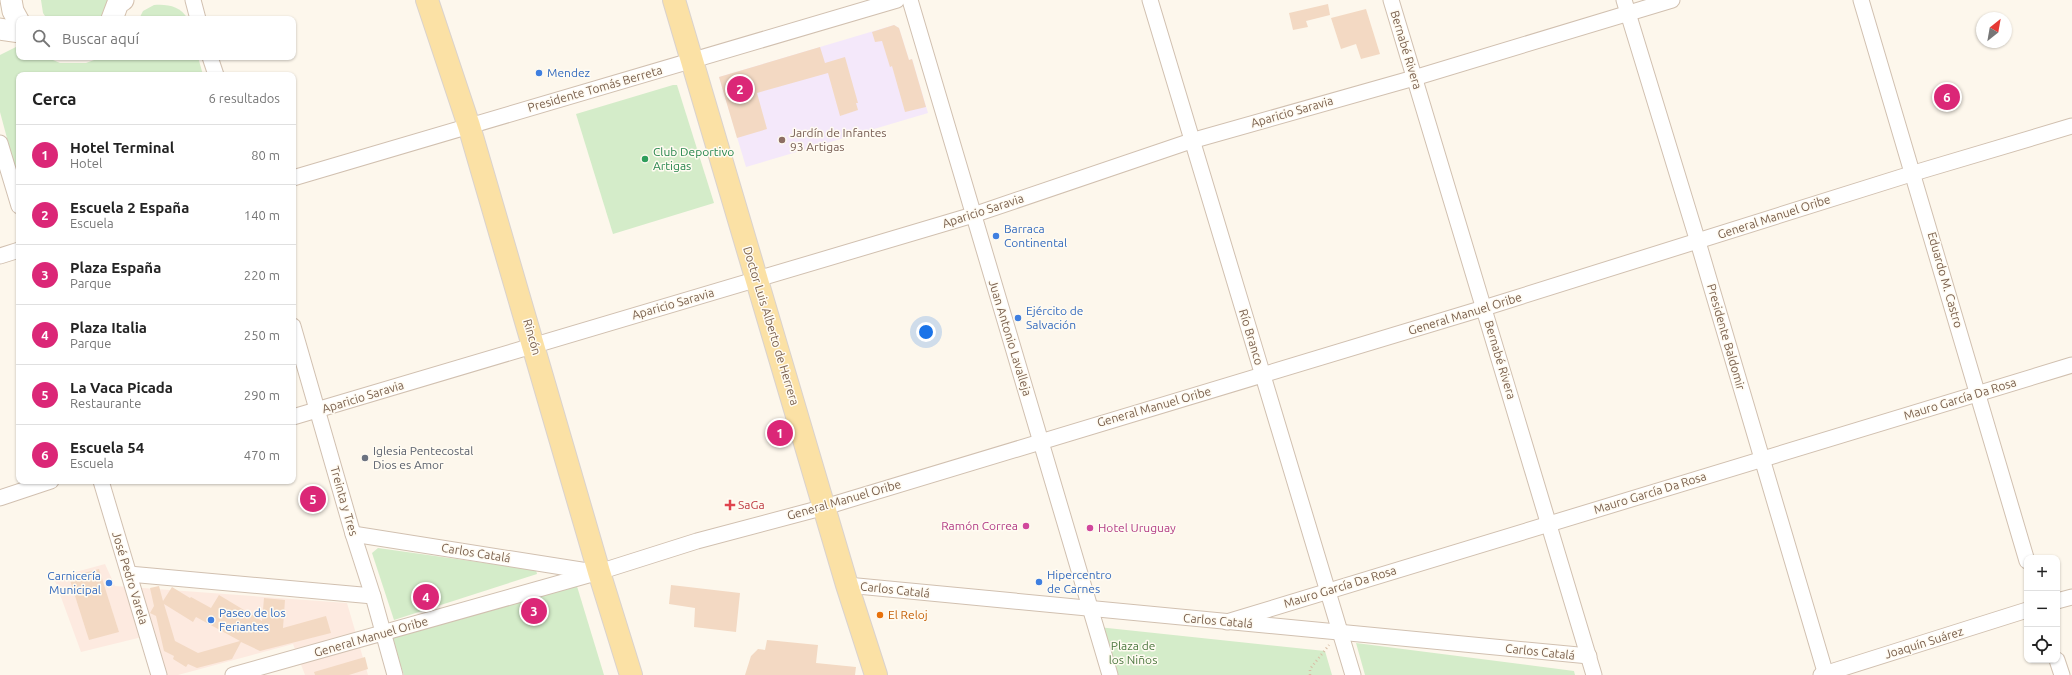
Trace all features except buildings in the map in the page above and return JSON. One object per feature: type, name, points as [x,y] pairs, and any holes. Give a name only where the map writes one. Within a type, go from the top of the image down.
[{"type":"main road","points":[[11,0],[13,11],[16,16]]},
{"type":"main road","name":"Rincón","points":[[427,0],[469,126],[599,572],[631,675]]},
{"type":"main road","name":"Doctor Luis Alberto de Herrera","points":[[674,0],[847,585],[876,675]]},
{"type":"main road","points":[[0,29],[16,32]]},
{"type":"street","points":[[193,0],[197,16]]},
{"type":"street","name":"Presidente Tomás Berreta","points":[[296,177],[897,0]]},
{"type":"street","name":"Juan Antonio Lavalleja","points":[[910,0],[1110,675]]},
{"type":"street","name":"Río Branco","points":[[1150,0],[1352,675]]},
{"type":"street","name":"Bernabé Rivera","points":[[1391,0],[1594,675]]},
{"type":"street","name":"Aparicio Saravia","points":[[296,416],[974,215],[1191,141],[1414,78],[1626,6],[1672,0]]},
{"type":"street","name":"Eduardo M. Castro","points":[[1861,0],[1914,173],[2025,555]]},
{"type":"street","name":"Presidente Baldomir","points":[[1626,6],[1698,242],[1824,674]]},
{"type":"street","points":[[211,60],[215,72]]},
{"type":"street","name":"General Manuel Oribe","points":[[233,675],[599,572],[697,541],[825,507],[1484,308],[1914,173],[2072,126]]},
{"type":"street","points":[[0,143],[16,196]]},
{"type":"street","points":[[0,256],[16,251]]},
{"type":"street","name":"Treinta y Tres","points":[[296,336],[319,410],[353,534],[373,596],[395,675]]},
{"type":"street","name":"Mauro García Da Rosa","points":[[1227,622],[2072,365]]},
{"type":"street","points":[[0,498],[42,484]]},
{"type":"street","name":"José Pedro Varela","points":[[102,484],[159,675]]},
{"type":"street","name":"Carlos Catalá","points":[[353,534],[599,572]]},
{"type":"street","points":[[129,574],[373,596]]},
{"type":"street","name":"Carlos Catalá","points":[[847,585],[1588,656]]},
{"type":"street","points":[[2060,600],[2072,597]]},
{"type":"street","name":"Joaquín Suárez","points":[[1824,674],[2024,611]]},
{"type":"street","points":[[2058,663],[2062,675]]},
{"type":"path","points":[[1310,675],[1310,669],[1340,632]]},
{"type":"shaded area","points":[[894,25],[899,28],[909,60],[912,59],[928,113],[746,167],[719,77]]},
{"type":"shaded area","name":"Paseo de los Feriantes","points":[[105,564],[115,586],[347,603],[368,675],[305,675],[293,644],[178,675],[156,675],[142,637],[81,652],[54,578]]},
{"type":"green space","points":[[41,0],[111,0],[105,16],[45,16],[43,13]]},
{"type":"green space","points":[[154,5],[164,5],[181,11],[186,16],[140,16],[143,11]]},
{"type":"green space","points":[[16,47],[16,60],[53,60],[60,63],[86,63],[94,60],[199,60],[202,72],[16,72],[16,172],[0,112],[0,55]]},
{"type":"green space","name":"Club Deportivo Artigas","points":[[677,85],[714,203],[613,234],[576,114]]},
{"type":"green space","points":[[378,548],[536,570],[537,574],[394,620],[372,553]]},
{"type":"green space","points":[[576,583],[604,675],[404,675],[391,638]]},
{"type":"green space","name":"Plaza de los Niños","points":[[1098,627],[1325,651],[1332,675],[1115,675]]},
{"type":"green space","points":[[1356,643],[1574,671],[1575,675],[1365,675]]},
{"type":"place","name":"Mendez","points":[[539,73]]},
{"type":"place","name":"Escuela 2 España","points":[[740,89]]},
{"type":"place","name":"Escuela 54","points":[[1947,97]]},
{"type":"place","name":"Jardín de Infantes 93 Artigas","points":[[782,140]]},
{"type":"place","name":"Club Deportivo Artigas","points":[[645,159]]},
{"type":"place","name":"Barraca Continental","points":[[996,236]]},
{"type":"place","name":"Ejército de Salvación","points":[[1018,318]]},
{"type":"place","name":"Hotel Terminal","points":[[780,433]]},
{"type":"place","name":"Iglesia Pentecostal Dios es Amor","points":[[365,458]]},
{"type":"place","name":"La Vaca Picada","points":[[313,499]]},
{"type":"place","name":"SaGa","points":[[730,505]]},
{"type":"place","name":"Ramón Correa","points":[[1026,526]]},
{"type":"place","name":"Hotel Uruguay","points":[[1090,528]]},
{"type":"place","name":"Hipercentro de Carnes","points":[[1039,582]]},
{"type":"place","name":"Carnicería Municipal","points":[[109,583]]},
{"type":"place","name":"Plaza Italia","points":[[426,597]]},
{"type":"place","name":"Plaza España","points":[[534,611]]},
{"type":"place","name":"El Reloj","points":[[880,615]]},
{"type":"place","name":"Paseo de los Feriantes","points":[[211,620]]}]
